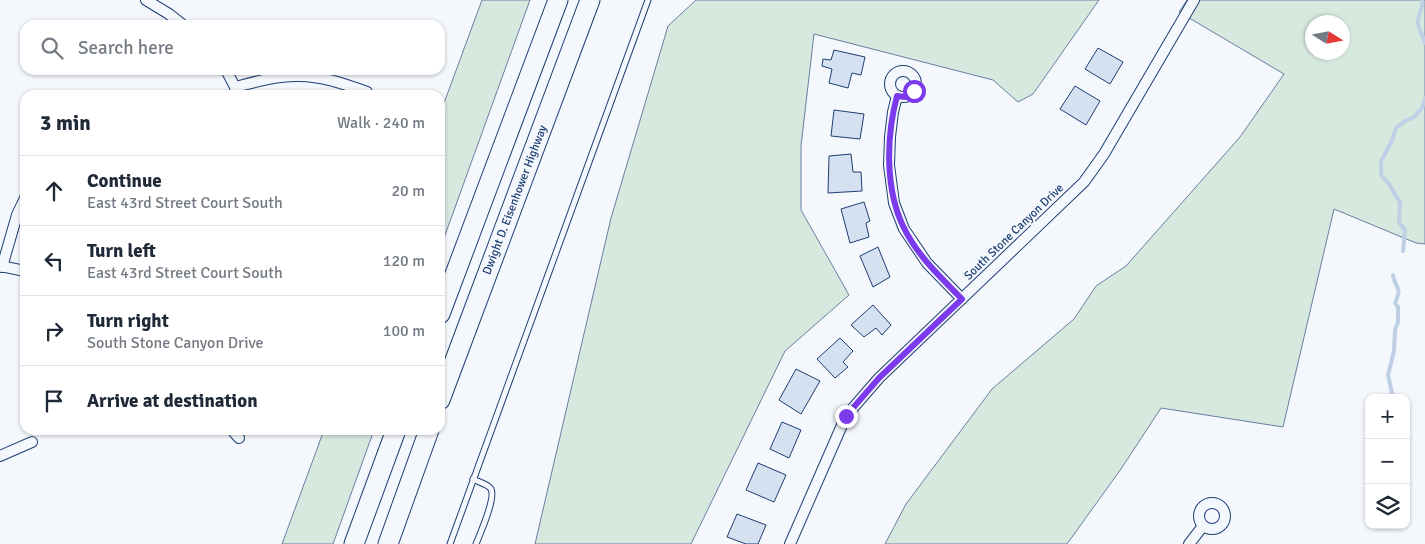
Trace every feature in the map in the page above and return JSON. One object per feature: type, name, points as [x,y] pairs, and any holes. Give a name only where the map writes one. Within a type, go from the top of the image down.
[{"type":"highway","points":[[445,301],[558,0]]},
{"type":"highway","name":"Dwight D. Eisenhower Highway","points":[[445,387],[590,0]]},
{"type":"highway","points":[[354,544],[394,435]]},
{"type":"highway","points":[[388,544],[427,435]]},
{"type":"street","points":[[146,0],[176,20]]},
{"type":"street","name":"South Stone Canyon Drive","points":[[790,544],[846,416],[879,378],[1084,182],[1104,154],[1194,0]]},
{"type":"street","points":[[228,75],[236,90]]},
{"type":"street","points":[[239,90],[276,78],[296,76],[343,83],[362,90]]},
{"type":"street","points":[[897,96],[890,137],[889,165],[894,203],[904,229],[927,263],[962,299]]},
{"type":"street","points":[[20,209],[1,267],[20,270]]},
{"type":"street","points":[[0,456],[32,442]]},
{"type":"street","points":[[1189,544],[1203,526]]},
{"type":"lane","points":[[450,544],[648,0]]},
{"type":"lane","points":[[473,479],[491,489],[492,495],[490,506],[476,544]]},
{"type":"shaded area","points":[[482,0],[530,0],[445,235],[445,100]]},
{"type":"shaded area","points":[[696,0],[1099,0],[1033,94],[1018,102],[993,80],[814,34],[801,146],[801,210],[849,295],[785,351],[691,544],[535,544],[611,218],[668,26]]},
{"type":"shaded area","points":[[1187,0],[1425,0],[1425,244],[1416,243],[1334,209],[1283,427],[1161,408],[1121,469],[1067,544],[885,544],[906,504],[992,389],[1074,319],[1096,286],[1126,266],[1240,137],[1284,74],[1179,12]]},
{"type":"shaded area","points":[[322,435],[372,435],[333,544],[282,544]]},
{"type":"building","points":[[1098,48],[1123,62],[1110,84],[1085,69]]},
{"type":"building","points":[[834,50],[865,57],[861,75],[852,73],[848,88],[829,83],[832,69],[822,66],[823,59],[831,60]]},
{"type":"building","points":[[1075,86],[1100,101],[1086,125],[1060,109]]},
{"type":"building","points":[[834,110],[864,114],[860,139],[831,136]]},
{"type":"building","points":[[851,154],[853,172],[861,172],[862,191],[828,193],[829,156]]},
{"type":"building","points":[[864,202],[870,221],[866,223],[869,237],[850,243],[841,209]]},
{"type":"building","points":[[878,247],[890,277],[873,287],[860,256]]},
{"type":"building","points":[[873,305],[891,325],[882,335],[876,328],[864,337],[851,325]]},
{"type":"building","points":[[840,338],[853,351],[843,362],[848,367],[835,378],[817,359]]},
{"type":"building","points":[[796,369],[820,381],[801,414],[779,400]]},
{"type":"building","points":[[782,422],[801,430],[789,458],[770,449]]},
{"type":"building","points":[[758,463],[786,475],[774,502],[746,490]]},
{"type":"building","points":[[737,514],[766,525],[758,544],[746,544],[727,537]]},
{"type":"waterway","points":[[1422,0],[1418,22],[1425,43]]},
{"type":"waterway","points":[[1403,251],[1405,230],[1399,222],[1400,203],[1389,184],[1381,175],[1381,161],[1392,141],[1396,128],[1414,117],[1422,108],[1425,98]]},
{"type":"waterway","points":[[1392,394],[1388,375],[1398,322],[1398,307],[1395,303],[1398,290],[1393,275]]},
{"type":"route","points":[[846,416],[879,378],[962,299],[927,263],[904,229],[894,203],[889,165],[893,112],[897,96],[906,97],[914,91]]}]
